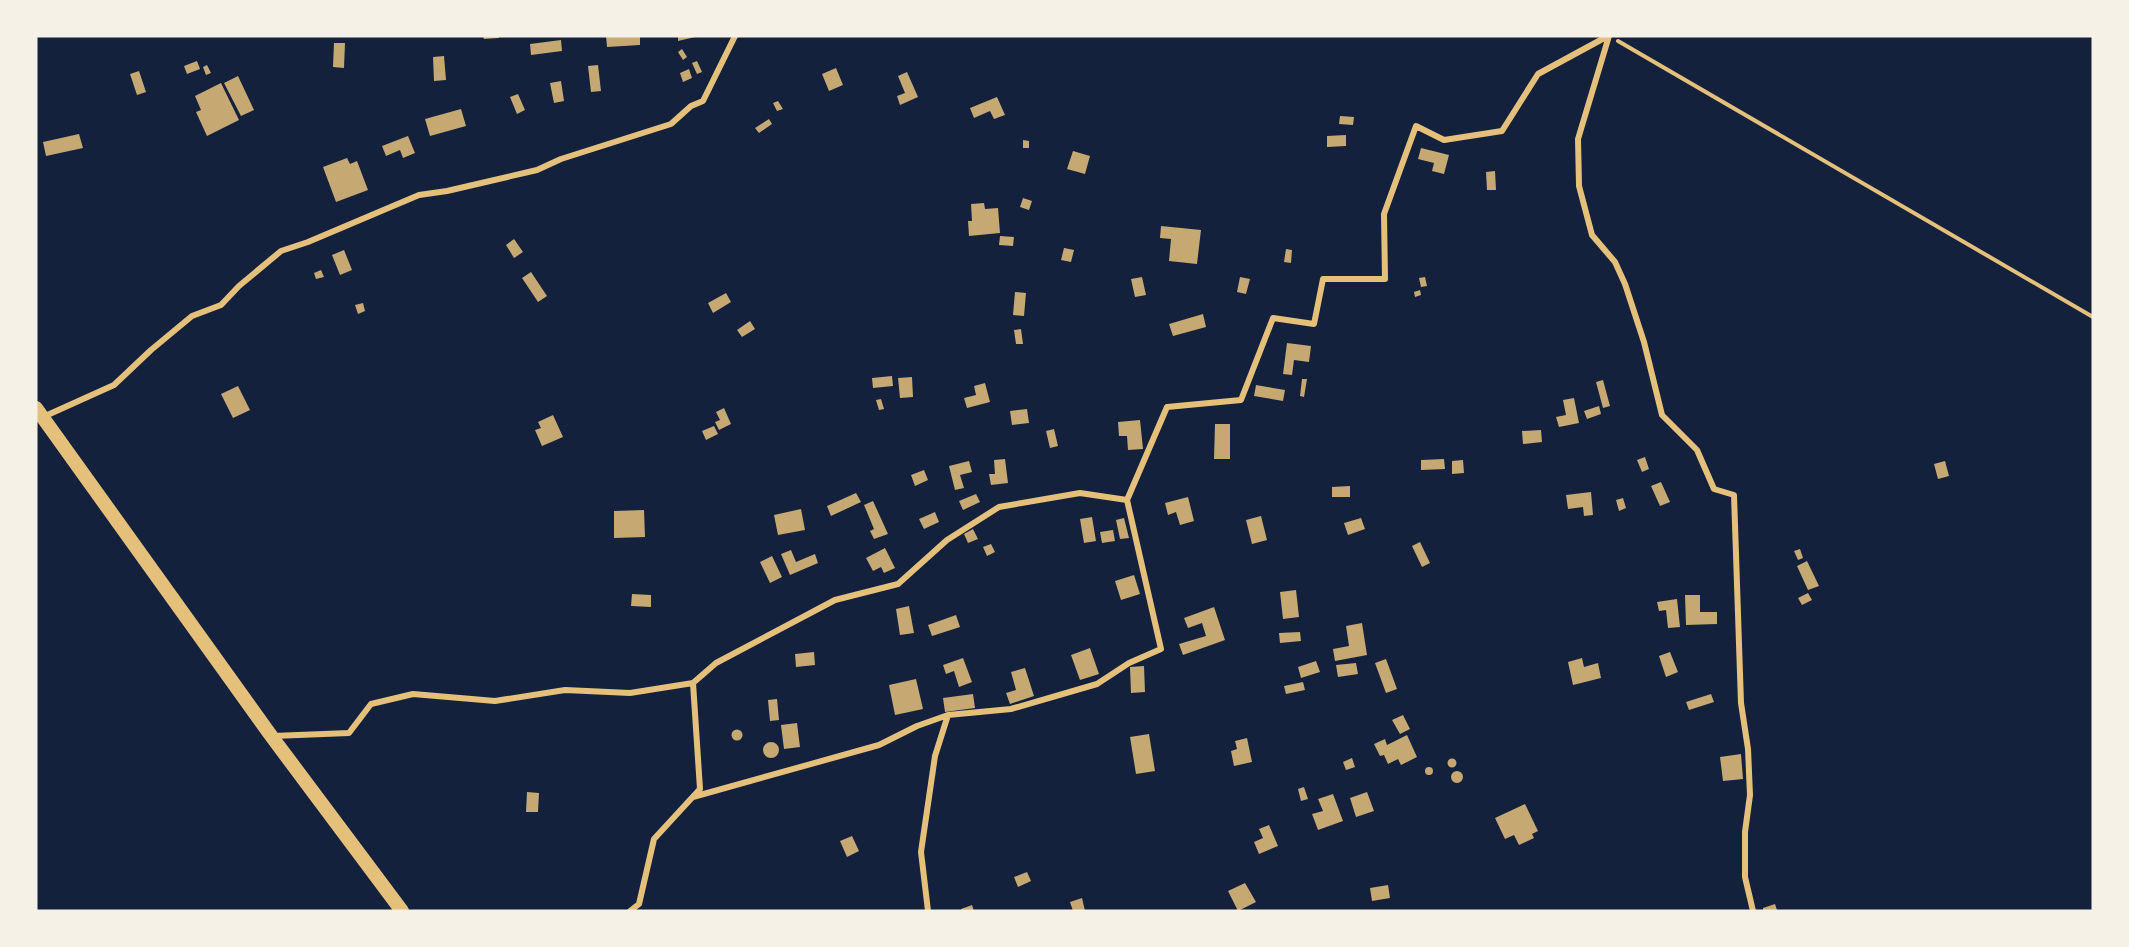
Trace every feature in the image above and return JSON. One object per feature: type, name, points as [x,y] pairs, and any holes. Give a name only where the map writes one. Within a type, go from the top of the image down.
[{"type":"highway","points":[[39,412],[272,736],[402,911]]},
{"type":"street","points":[[39,412],[114,385],[192,316],[221,305],[281,250],[308,242],[419,195],[447,191],[537,170],[561,159],[671,124],[691,106],[703,101],[735,36]]},
{"type":"street","points":[[693,797],[879,745],[917,726],[948,715],[1011,709],[1097,684],[1129,663],[1161,649],[1127,500],[1167,407],[1241,400],[1273,318],[1314,324],[1323,279],[1385,279],[1384,214],[1416,126],[1444,140],[1502,131],[1538,74],[1609,36]]},
{"type":"street","points":[[1609,36],[1578,139],[1579,186],[1592,236],[1615,262],[1625,284],[1644,342],[1662,415],[1697,450],[1714,489],[1734,495],[1741,703],[1748,749],[1750,795],[1745,832],[1745,877],[1753,911]]},
{"type":"street","points":[[272,736],[349,733],[371,704],[413,694],[495,701],[565,690],[630,693],[693,683],[716,663],[835,600],[898,584],[947,540],[999,507],[1080,493],[1127,500]]},
{"type":"street","points":[[630,911],[639,904],[654,839],[700,789],[693,683]]},
{"type":"street","points":[[928,911],[921,852],[935,756],[948,715]]},
{"type":"path","points":[[1609,36],[2093,317]]},
{"type":"building","points":[[483,36],[499,36],[499,38],[484,39]]},
{"type":"building","points":[[606,36],[640,36],[640,45],[607,47]]},
{"type":"building","points":[[678,36],[695,36],[695,37],[678,41]]},
{"type":"building","points":[[561,40],[562,51],[531,55],[530,44]]},
{"type":"building","points":[[334,43],[345,43],[344,68],[333,67]]},
{"type":"building","points":[[682,49],[687,57],[683,60],[678,52]]},
{"type":"building","points":[[444,56],[446,80],[434,81],[433,57]]},
{"type":"building","points":[[197,61],[200,69],[187,74],[184,66]]},
{"type":"building","points":[[697,61],[702,72],[697,74],[692,63]]},
{"type":"building","points":[[207,65],[211,73],[206,75],[203,67]]},
{"type":"building","points":[[598,65],[601,91],[591,92],[588,66]]},
{"type":"building","points":[[836,68],[843,85],[829,91],[822,74]]},
{"type":"building","points":[[689,69],[692,78],[683,82],[680,73]]},
{"type":"building","points":[[139,71],[146,92],[137,95],[130,74]]},
{"type":"building","points":[[907,72],[918,97],[900,105],[897,96],[905,93],[898,76]]},
{"type":"building","points":[[238,76],[254,110],[241,116],[224,83]]},
{"type":"building","points":[[561,81],[564,101],[554,103],[550,83]]},
{"type":"building","points":[[221,83],[239,120],[207,136],[196,112],[201,110],[195,96]]},
{"type":"building","points":[[518,94],[525,110],[517,114],[510,97]]},
{"type":"building","points":[[997,97],[1005,115],[994,119],[990,111],[974,118],[970,108]]},
{"type":"building","points":[[778,101],[783,109],[777,111],[773,103]]},
{"type":"building","points":[[461,109],[466,126],[430,136],[425,119]]},
{"type":"building","points":[[1340,116],[1354,117],[1353,125],[1339,124]]},
{"type":"building","points":[[769,119],[772,124],[759,133],[755,128]]},
{"type":"building","points":[[79,134],[83,148],[46,156],[43,142]]},
{"type":"building","points":[[1346,135],[1346,146],[1327,147],[1327,136]]},
{"type":"building","points":[[408,136],[415,153],[403,158],[400,150],[386,156],[382,146]]},
{"type":"building","points":[[1023,140],[1029,141],[1029,148],[1023,148]]},
{"type":"building","points":[[1421,148],[1449,155],[1444,174],[1432,171],[1434,163],[1418,159]]},
{"type":"building","points":[[1073,151],[1090,156],[1085,174],[1067,169]]},
{"type":"building","points":[[347,158],[350,164],[357,161],[368,190],[336,202],[323,167]]},
{"type":"building","points":[[1495,171],[1496,190],[1487,190],[1486,172]]},
{"type":"building","points":[[1023,198],[1032,201],[1029,210],[1020,207]]},
{"type":"building","points":[[984,203],[985,209],[998,208],[1000,233],[969,236],[968,221],[972,221],[971,204]]},
{"type":"building","points":[[1161,226],[1201,230],[1197,264],[1169,261],[1171,239],[1160,238]]},
{"type":"building","points":[[1000,236],[1014,237],[1013,246],[999,245]]},
{"type":"building","points":[[514,239],[523,252],[514,258],[506,245]]},
{"type":"building","points":[[1064,248],[1074,250],[1071,262],[1061,260]]},
{"type":"building","points":[[1286,249],[1292,250],[1291,263],[1284,262]]},
{"type":"building","points":[[344,250],[352,270],[340,275],[332,255]]},
{"type":"building","points":[[321,270],[324,277],[316,279],[314,273]]},
{"type":"building","points":[[531,272],[547,296],[538,302],[522,278]]},
{"type":"building","points":[[1142,277],[1146,295],[1135,297],[1131,279]]},
{"type":"building","points":[[1240,277],[1250,279],[1246,294],[1237,292]]},
{"type":"building","points":[[1425,277],[1427,286],[1421,287],[1419,278]]},
{"type":"building","points":[[1420,290],[1421,295],[1415,297],[1414,292]]},
{"type":"building","points":[[1015,292],[1026,293],[1024,316],[1013,315]]},
{"type":"building","points":[[726,293],[731,302],[713,313],[708,303]]},
{"type":"building","points":[[363,303],[365,311],[358,314],[355,305]]},
{"type":"building","points":[[1203,314],[1206,327],[1173,336],[1169,324]]},
{"type":"building","points":[[750,321],[755,329],[742,337],[737,330]]},
{"type":"building","points":[[1021,329],[1023,344],[1016,344],[1014,330]]},
{"type":"building","points":[[1287,343],[1311,346],[1309,362],[1294,360],[1292,375],[1283,374]]},
{"type":"building","points":[[892,376],[893,386],[873,388],[872,378]]},
{"type":"building","points":[[912,377],[913,397],[900,398],[898,378]]},
{"type":"building","points":[[1302,379],[1307,379],[1304,397],[1300,396]]},
{"type":"building","points":[[1603,380],[1610,406],[1603,408],[1596,382]]},
{"type":"building","points":[[985,383],[990,402],[967,408],[964,398],[976,395],[974,386]]},
{"type":"building","points":[[1256,385],[1285,390],[1283,401],[1254,396]]},
{"type":"building","points":[[238,386],[250,410],[233,418],[221,394]]},
{"type":"building","points":[[1574,398],[1579,423],[1559,427],[1556,417],[1566,415],[1563,400]]},
{"type":"building","points":[[881,399],[884,409],[879,410],[876,400]]},
{"type":"building","points":[[1599,406],[1601,414],[1587,419],[1584,411]]},
{"type":"building","points":[[724,408],[731,424],[719,430],[715,422],[720,420],[716,412]]},
{"type":"building","points":[[1027,409],[1029,423],[1012,425],[1010,411]]},
{"type":"building","points":[[553,415],[563,437],[542,446],[535,430],[541,428],[538,422]]},
{"type":"building","points":[[1140,420],[1143,449],[1128,450],[1127,436],[1119,436],[1118,422]]},
{"type":"building","points":[[1215,424],[1230,424],[1230,459],[1214,459]]},
{"type":"building","points":[[714,426],[718,434],[706,440],[702,431]]},
{"type":"building","points":[[1054,429],[1058,446],[1050,448],[1046,431]]},
{"type":"building","points":[[1541,430],[1542,442],[1523,444],[1522,431]]},
{"type":"building","points":[[1645,457],[1649,469],[1642,472],[1637,460]]},
{"type":"building","points":[[1005,459],[1008,483],[991,485],[989,474],[995,474],[994,460]]},
{"type":"building","points":[[1444,459],[1445,469],[1421,470],[1421,460]]},
{"type":"building","points":[[1463,460],[1464,473],[1452,474],[1452,461]]},
{"type":"building","points":[[969,461],[972,472],[960,475],[964,488],[955,490],[949,466]]},
{"type":"building","points":[[1945,461],[1949,476],[1938,479],[1934,464]]},
{"type":"building","points":[[924,470],[928,480],[915,486],[911,475]]},
{"type":"building","points":[[1661,482],[1670,502],[1660,506],[1651,486]]},
{"type":"building","points":[[1350,486],[1350,497],[1332,497],[1332,487]]},
{"type":"building","points":[[1591,492],[1593,515],[1584,516],[1583,507],[1568,509],[1566,495]]},
{"type":"building","points":[[856,493],[861,502],[831,516],[827,506]]},
{"type":"building","points":[[976,494],[980,502],[963,510],[959,501]]},
{"type":"building","points":[[1188,497],[1194,521],[1180,525],[1176,512],[1168,515],[1165,503]]},
{"type":"building","points":[[1623,498],[1626,508],[1619,511],[1616,500]]},
{"type":"building","points":[[873,501],[888,534],[874,539],[870,531],[874,529],[864,505]]},
{"type":"building","points":[[801,509],[805,530],[778,535],[774,515]]},
{"type":"building","points":[[644,510],[645,537],[614,538],[614,511]]},
{"type":"building","points":[[935,512],[939,522],[924,529],[919,519]]},
{"type":"building","points":[[1261,516],[1267,540],[1252,544],[1246,520]]},
{"type":"building","points":[[1092,517],[1096,541],[1084,543],[1080,519]]},
{"type":"building","points":[[1124,518],[1129,538],[1120,539],[1116,520]]},
{"type":"building","points":[[1361,518],[1365,529],[1348,535],[1344,523]]},
{"type":"building","points":[[973,529],[978,539],[968,543],[964,534]]},
{"type":"building","points":[[1113,530],[1115,541],[1102,543],[1100,532]]},
{"type":"building","points":[[1420,542],[1430,563],[1422,567],[1412,546]]},
{"type":"building","points":[[991,544],[995,552],[987,556],[983,547]]},
{"type":"building","points":[[885,548],[895,568],[884,573],[881,567],[873,571],[866,558]]},
{"type":"building","points":[[1800,549],[1803,558],[1798,560],[1794,551]]},
{"type":"building","points":[[791,550],[796,562],[815,554],[818,563],[790,575],[781,554]]},
{"type":"building","points":[[772,556],[782,577],[770,583],[760,562]]},
{"type":"building","points":[[1807,561],[1819,586],[1808,590],[1797,566]]},
{"type":"building","points":[[1134,575],[1140,594],[1121,600],[1115,581]]},
{"type":"building","points":[[1296,590],[1299,617],[1283,619],[1280,592]]},
{"type":"building","points":[[1808,593],[1812,600],[1802,605],[1798,598]]},
{"type":"building","points":[[632,594],[651,595],[651,607],[631,606]]},
{"type":"building","points":[[1685,595],[1700,595],[1700,612],[1717,612],[1717,624],[1686,625]]},
{"type":"building","points":[[1677,599],[1680,627],[1668,628],[1666,610],[1659,611],[1657,602]]},
{"type":"building","points":[[909,606],[914,633],[900,635],[896,609]]},
{"type":"building","points":[[1214,607],[1225,640],[1183,655],[1179,644],[1206,636],[1202,623],[1188,628],[1184,618]]},
{"type":"building","points":[[956,615],[960,627],[932,636],[928,625]]},
{"type":"building","points":[[1362,623],[1367,655],[1335,661],[1333,649],[1349,646],[1346,626]]},
{"type":"building","points":[[1300,632],[1301,641],[1280,643],[1279,633]]},
{"type":"building","points":[[1090,648],[1099,674],[1080,680],[1071,655]]},
{"type":"building","points":[[814,652],[815,665],[796,667],[795,654]]},
{"type":"building","points":[[1670,652],[1678,672],[1666,677],[1659,656]]},
{"type":"building","points":[[963,658],[972,682],[959,687],[954,671],[946,674],[943,665]]},
{"type":"building","points":[[1582,658],[1584,667],[1598,663],[1601,678],[1573,685],[1568,662]]},
{"type":"building","points":[[1386,659],[1397,689],[1386,693],[1375,663]]},
{"type":"building","points":[[1316,661],[1320,672],[1301,678],[1298,667]]},
{"type":"building","points":[[1356,663],[1358,674],[1338,677],[1336,665]]},
{"type":"building","points":[[1144,666],[1145,692],[1131,693],[1130,667]]},
{"type":"building","points":[[1025,668],[1034,696],[1010,704],[1006,693],[1016,690],[1011,672]]},
{"type":"building","points":[[916,679],[923,709],[895,715],[889,685]]},
{"type":"building","points":[[1303,682],[1305,690],[1286,694],[1284,686]]},
{"type":"building","points":[[973,694],[975,708],[945,712],[943,698]]},
{"type":"building","points":[[1711,694],[1714,702],[1689,710],[1686,702]]},
{"type":"building","points":[[777,699],[779,720],[770,721],[768,700]]},
{"type":"building","points":[[1403,715],[1410,729],[1400,734],[1392,720]]},
{"type":"building","points":[[797,723],[800,747],[784,749],[781,725]]},
{"type":"building","points":[[737,730],[741,731],[741,739],[737,740],[733,739],[732,735],[733,731]]},
{"type":"building","points":[[1149,734],[1155,771],[1136,774],[1130,737]]},
{"type":"building","points":[[1407,735],[1417,757],[1401,765],[1398,759],[1388,764],[1384,755],[1380,756],[1374,744],[1385,739],[1387,745]]},
{"type":"building","points":[[1247,738],[1252,762],[1234,766],[1231,751],[1237,749],[1235,741]]},
{"type":"building","points":[[768,742],[774,742],[779,750],[777,756],[768,758],[763,753],[763,747]]},
{"type":"building","points":[[1741,754],[1743,779],[1723,781],[1720,757]]},
{"type":"building","points":[[1352,758],[1355,767],[1346,770],[1343,762]]},
{"type":"building","points":[[1452,759],[1456,763],[1452,767],[1448,763]]},
{"type":"building","points":[[1429,767],[1433,771],[1429,775],[1425,771]]},
{"type":"building","points":[[1457,771],[1463,777],[1457,783],[1451,777]]},
{"type":"building","points":[[1304,787],[1308,799],[1301,801],[1298,789]]},
{"type":"building","points":[[527,792],[539,793],[538,812],[526,812]]},
{"type":"building","points":[[1367,792],[1374,811],[1356,817],[1350,798]]},
{"type":"building","points":[[1333,794],[1343,821],[1318,830],[1312,814],[1323,811],[1318,799]]},
{"type":"building","points":[[1525,804],[1538,831],[1532,834],[1534,838],[1519,845],[1514,835],[1505,839],[1495,818]]},
{"type":"building","points":[[1269,825],[1278,846],[1259,854],[1254,842],[1263,838],[1259,829]]},
{"type":"building","points":[[852,836],[859,851],[847,857],[840,841]]},
{"type":"building","points":[[1027,872],[1031,881],[1018,887],[1014,877]]},
{"type":"building","points":[[1245,883],[1256,902],[1238,911],[1228,891]]},
{"type":"building","points":[[1388,885],[1390,898],[1372,901],[1370,888]]},
{"type":"building","points":[[1082,898],[1085,911],[1073,911],[1070,902]]},
{"type":"building","points":[[1775,904],[1777,910],[1763,911],[1763,908]]},
{"type":"building","points":[[972,905],[974,911],[962,911],[961,909]]}]
